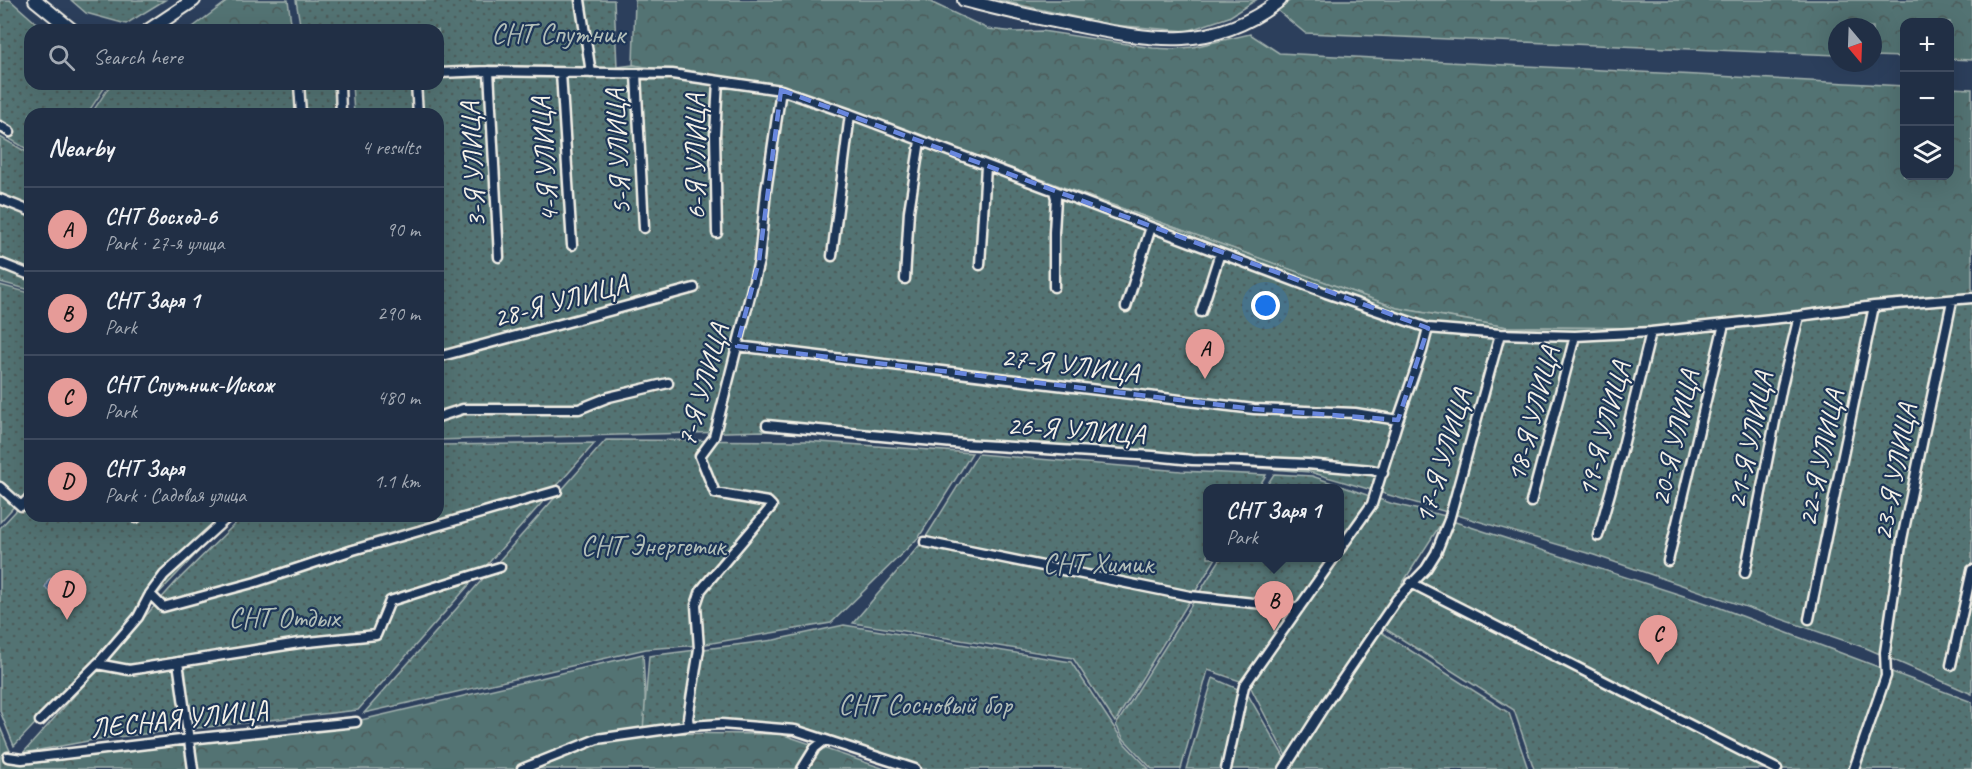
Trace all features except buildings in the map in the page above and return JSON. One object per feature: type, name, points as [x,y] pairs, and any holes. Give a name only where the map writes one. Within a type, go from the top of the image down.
[{"type":"main road","points":[[35,0],[65,24]]},
{"type":"main road","points":[[158,24],[194,0]]},
{"type":"main road","points":[[964,0],[1055,21],[1136,36],[1166,39],[1197,37],[1226,30],[1258,15],[1280,0]]},
{"type":"street","points":[[580,0],[591,73]]},
{"type":"street","points":[[444,73],[489,71],[672,74],[781,90],[1326,293],[1428,328],[1500,334],[1575,336],[1651,332],[1874,306],[1972,298]]},
{"type":"street","name":"3-Я УЛИЦА","points":[[489,71],[499,257]]},
{"type":"street","name":"4-Я УЛИЦА","points":[[561,73],[572,245]]},
{"type":"street","name":"5-Я УЛИЦА","points":[[636,74],[644,228]]},
{"type":"street","name":"6-Я УЛИЦА","points":[[717,233],[715,134],[718,81]]},
{"type":"street","points":[[299,90],[301,108]]},
{"type":"street","points":[[340,90],[341,108]]},
{"type":"street","points":[[416,90],[418,108]]},
{"type":"street","name":"7-Я УЛИЦА","points":[[689,726],[688,718],[699,650],[696,605],[701,590],[772,506],[768,502],[715,493],[700,456],[714,437],[759,261],[766,191],[781,90]]},
{"type":"street","points":[[832,256],[850,114]]},
{"type":"street","points":[[0,126],[10,132]]},
{"type":"street","points":[[905,279],[909,211],[920,141]]},
{"type":"street","points":[[980,266],[986,166]]},
{"type":"street","points":[[1054,191],[1056,198],[1054,287]]},
{"type":"street","points":[[0,199],[24,209]]},
{"type":"street","points":[[1126,307],[1151,227]]},
{"type":"street","points":[[1201,312],[1220,253]]},
{"type":"street","points":[[0,263],[24,273]]},
{"type":"street","name":"28-Я УЛИЦА","points":[[444,355],[694,288]]},
{"type":"street","name":"23-Я УЛИЦА","points":[[1854,769],[1886,676],[1885,652],[1902,539],[1952,301]]},
{"type":"street","name":"22-Я УЛИЦА","points":[[1809,619],[1874,306]]},
{"type":"street","name":"21-Я УЛИЦА","points":[[1745,573],[1782,386],[1799,316]]},
{"type":"street","name":"20-Я УЛИЦА","points":[[1668,561],[1724,324]]},
{"type":"street","points":[[1344,543],[1372,504],[1428,328]]},
{"type":"street","name":"19-Я УЛИЦА","points":[[1598,536],[1651,332]]},
{"type":"street","name":"17-Я УЛИЦА","points":[[1284,769],[1397,599],[1426,569],[1436,553],[1449,520],[1500,334]]},
{"type":"street","name":"18-Я УЛИЦА","points":[[1532,502],[1575,336]]},
{"type":"street","name":"27-Я УЛИЦА","points":[[737,346],[1254,409],[1355,413],[1398,420]]},
{"type":"street","points":[[444,415],[463,409],[579,410],[609,397],[668,383]]},
{"type":"street","name":"26-Я УЛИЦА","points":[[767,425],[964,444],[1192,460],[1307,464],[1383,473]]},
{"type":"street","points":[[0,487],[21,506],[24,503]]},
{"type":"street","points":[[150,594],[163,607],[256,582],[353,550],[557,491]]},
{"type":"street","points":[[40,721],[97,664],[138,617],[150,594],[164,575],[222,522]]},
{"type":"street","points":[[925,542],[1190,596],[1299,608]]},
{"type":"street","points":[[1226,769],[1244,686],[1331,562]]},
{"type":"street","points":[[97,664],[129,670],[299,643],[376,635],[390,601],[500,567]]},
{"type":"street","points":[[1951,665],[1972,570]]},
{"type":"street","points":[[1411,583],[1777,769]]},
{"type":"street","points":[[178,662],[193,769]]},
{"type":"street","name":"ЛЕСНАЯ УЛИЦА","points":[[8,757],[22,759],[356,722]]},
{"type":"street","points":[[522,769],[597,739],[689,726],[721,724],[795,730],[915,769]]},
{"type":"street","points":[[802,769],[815,748],[825,740]]},
{"type":"highlighted area","points":[[781,90],[1428,328],[1398,420],[1254,409],[737,346],[759,261]]},
{"type":"green space","points":[[0,0],[10,0],[37,24],[24,24],[24,90],[103,90],[91,108],[24,108],[24,147],[0,133]]},
{"type":"green space","points":[[71,0],[165,0],[126,24],[86,13]]},
{"type":"green space","points":[[229,0],[288,0],[291,24],[197,24]]},
{"type":"green space","name":"СНТ Спутник","points":[[296,0],[614,0],[617,67],[633,65],[798,91],[1397,308],[1507,327],[1658,328],[1972,293],[1972,694],[1866,648],[1594,555],[1310,472],[764,431],[444,440],[444,108],[354,108],[352,90],[444,90],[444,24],[300,24]]},
{"type":"green space","points":[[635,0],[926,0],[988,29],[1016,32],[1042,31],[1153,48],[1193,47],[1250,34],[1279,53],[1900,86],[1900,180],[1954,180],[1954,88],[1972,89],[1972,293],[1658,328],[1507,327],[1397,308],[798,91],[633,65]]},
{"type":"green space","points":[[998,0],[1256,0],[1229,17],[1187,31],[1112,25]]},
{"type":"green space","points":[[1291,0],[1972,0],[1972,60],[1954,59],[1954,18],[1900,18],[1900,57],[1882,56],[1882,18],[1828,18],[1828,55],[1305,33],[1277,10]]},
{"type":"green space","points":[[107,90],[334,90],[335,108],[95,108]]},
{"type":"green space","points":[[0,137],[24,151],[24,288],[0,282]]},
{"type":"green space","points":[[0,285],[24,291],[24,496],[0,522]]},
{"type":"green space","name":"СНТ Энергетик","points":[[606,440],[806,441],[972,453],[919,537],[831,623],[700,645],[646,649],[364,713]]},
{"type":"green space","name":"СНТ Отдых","points":[[595,443],[358,710],[99,739],[23,753],[175,583],[237,522],[444,522],[444,445]]},
{"type":"green space","name":"СНТ Химик","points":[[978,454],[1181,471],[1266,475],[1260,484],[1203,484],[1203,562],[1214,562],[1115,722],[1073,658],[853,623],[924,540]]},
{"type":"green space","points":[[1274,474],[1312,476],[1335,484],[1268,484]]},
{"type":"green space","points":[[1344,487],[1393,504],[1446,516],[1288,760],[1249,684],[1208,670],[1181,769],[1152,769],[1124,739],[1116,725],[1218,562],[1344,562]]},
{"type":"green space","points":[[24,502],[24,522],[226,522],[14,746],[0,711],[0,528]]},
{"type":"green space","points":[[1449,520],[1715,606],[1972,702],[1972,769],[1534,769],[1514,710],[1384,628]]},
{"type":"green space","name":"СНТ Сосновый бор","points":[[844,625],[1071,662],[1125,744],[1149,769],[913,769],[793,725],[643,730],[649,656],[774,640]]},
{"type":"green space","points":[[1378,630],[1509,713],[1528,769],[1186,769],[1213,678],[1247,693],[1288,764]]},
{"type":"green space","points":[[643,654],[647,733],[781,734],[885,769],[0,769],[0,727],[15,763],[162,738],[361,720]]},
{"type":"water","points":[[66,569],[71,574],[67,585],[52,594],[45,587],[48,580]]},
{"type":"place","name":"СНТ Восход-6","points":[[1205,379]]},
{"type":"place","name":"СНТ Заря","points":[[67,620]]},
{"type":"place","name":"СНТ Заря 1","points":[[1274,631]]},
{"type":"place","name":"СНТ Спутник-Искож","points":[[1658,665]]}]
